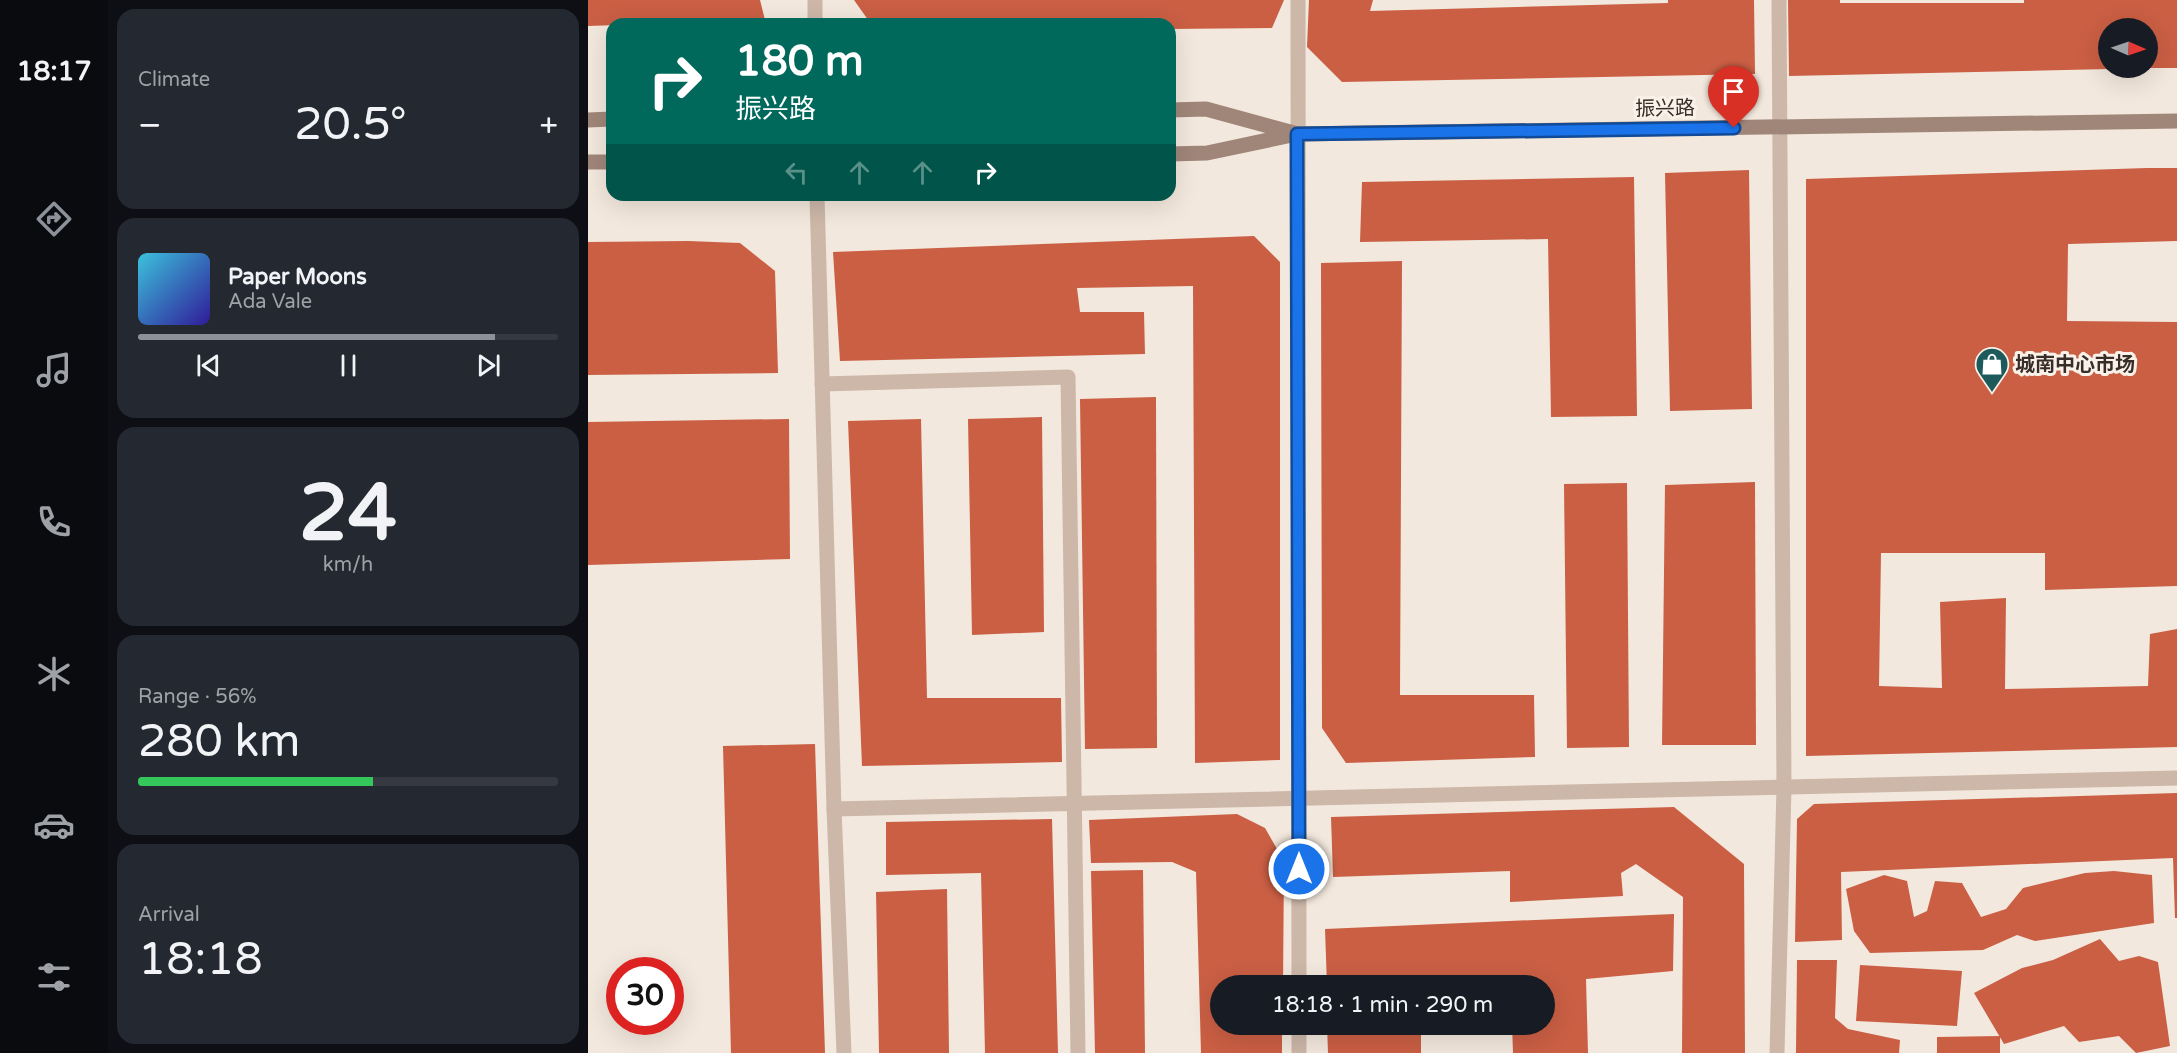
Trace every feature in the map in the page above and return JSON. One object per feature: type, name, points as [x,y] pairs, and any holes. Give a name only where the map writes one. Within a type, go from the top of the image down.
[{"type":"main road","name":"振兴路","points":[[1176,110],[1206,109],[1297,134]]},
{"type":"main road","points":[[588,120],[606,119]]},
{"type":"main road","name":"振兴路","points":[[1176,154],[1207,153],[1297,134],[2177,121]]},
{"type":"main road","points":[[588,162],[606,162]]},
{"type":"street","points":[[815,0],[816,18]]},
{"type":"street","points":[[1298,0],[1299,975]]},
{"type":"street","points":[[1777,1053],[1784,788],[1779,0]]},
{"type":"street","points":[[817,201],[834,809],[844,1053]]},
{"type":"street","points":[[822,384],[1068,377],[1078,1053]]},
{"type":"street","points":[[834,809],[2177,778]]},
{"type":"street","points":[[1299,1035],[1299,1053]]},
{"type":"building","points":[[588,0],[760,0],[764,18],[606,18],[606,25],[588,26]]},
{"type":"building","points":[[854,0],[1284,0],[1272,28],[1176,29],[1176,18],[867,18]]},
{"type":"building","points":[[1309,0],[1373,0],[1370,11],[1668,3],[1668,0],[1754,0],[1755,74],[1342,82],[1307,47]]},
{"type":"building","points":[[1788,0],[1840,0],[1840,3],[2024,3],[2024,0],[2177,0],[2177,68],[2158,68],[2158,18],[2098,18],[2098,69],[1789,76]]},
{"type":"building","name":"城南中心市场","points":[[2177,168],[2177,241],[2068,244],[2067,321],[2177,322],[2177,586],[2045,590],[2045,553],[1881,553],[1879,686],[1942,688],[1940,602],[2006,598],[2005,689],[2148,686],[2150,634],[2177,629],[2177,747],[1806,756],[1806,179]]},
{"type":"building","points":[[1749,170],[1752,409],[1670,411],[1665,173]]},
{"type":"building","points":[[1634,177],[1637,416],[1551,417],[1548,239],[1360,242],[1362,182]]},
{"type":"building","points":[[1254,236],[1280,262],[1280,760],[1195,763],[1193,286],[1077,288],[1080,312],[1144,312],[1145,354],[840,361],[833,252]]},
{"type":"building","points":[[588,242],[740,243],[775,271],[778,373],[588,375]]},
{"type":"building","points":[[1402,261],[1400,695],[1534,695],[1535,757],[1346,763],[1322,728],[1321,263]]},
{"type":"building","points":[[1156,397],[1157,748],[1085,749],[1080,399]]},
{"type":"building","points":[[1042,417],[1044,632],[972,635],[968,419]]},
{"type":"building","points":[[789,419],[790,559],[588,565],[588,422]]},
{"type":"building","points":[[921,419],[927,698],[1061,698],[1062,762],[862,766],[848,421]]},
{"type":"building","points":[[1755,482],[1756,745],[1662,745],[1665,485]]},
{"type":"building","points":[[1627,483],[1629,747],[1567,748],[1564,484]]},
{"type":"building","points":[[815,744],[825,1053],[731,1053],[723,746]]},
{"type":"building","points":[[2177,793],[2177,918],[2175,918],[2173,858],[1841,872],[1842,940],[1795,942],[1797,819],[1814,804]]},
{"type":"building","points":[[1674,807],[1744,864],[1745,1053],[1682,1053],[1683,897],[1636,864],[1621,873],[1623,896],[1510,902],[1510,871],[1333,877],[1331,817]]},
{"type":"building","points":[[1237,814],[1265,828],[1284,861],[1283,975],[1210,975],[1210,1035],[1282,1035],[1282,1053],[1201,1053],[1196,872],[1172,862],[1091,863],[1089,820]]},
{"type":"building","points":[[1052,819],[1058,1053],[985,1053],[981,873],[886,875],[886,822]]},
{"type":"building","points":[[1143,870],[1145,1053],[1095,1053],[1091,871]]},
{"type":"building","points":[[2114,871],[2152,875],[2154,923],[2035,941],[2017,935],[1983,950],[1870,953],[1854,931],[1846,889],[1884,875],[1907,881],[1914,917],[1927,911],[1935,881],[1962,883],[1981,917],[2006,909],[2023,888],[2085,873]]},
{"type":"building","points":[[947,889],[949,1053],[879,1053],[876,892]]},
{"type":"building","points":[[1674,914],[1673,971],[1586,979],[1588,1053],[1513,1053],[1512,1035],[1555,1035],[1555,975],[1327,975],[1325,929]]},
{"type":"building","points":[[2100,939],[2119,961],[2139,956],[2158,962],[2170,1046],[2136,1053],[2119,1036],[2079,1042],[2064,1026],[2004,1044],[1974,993],[2022,968],[2053,960]]},
{"type":"building","points":[[1797,960],[1837,960],[1835,1018],[1848,1029],[1900,1040],[1899,1053],[1796,1053]]},
{"type":"building","points":[[1860,965],[1962,971],[1957,1026],[1856,1021]]},
{"type":"building","points":[[1327,1035],[1421,1035],[1421,1053],[1328,1053]]},
{"type":"building","points":[[2000,1036],[2000,1053],[1937,1053],[1937,1037]]},
{"type":"place","name":"城南中心市场","points":[[1992,393]]},
{"type":"route","points":[[1299,869],[1297,134],[1734,128]]}]
